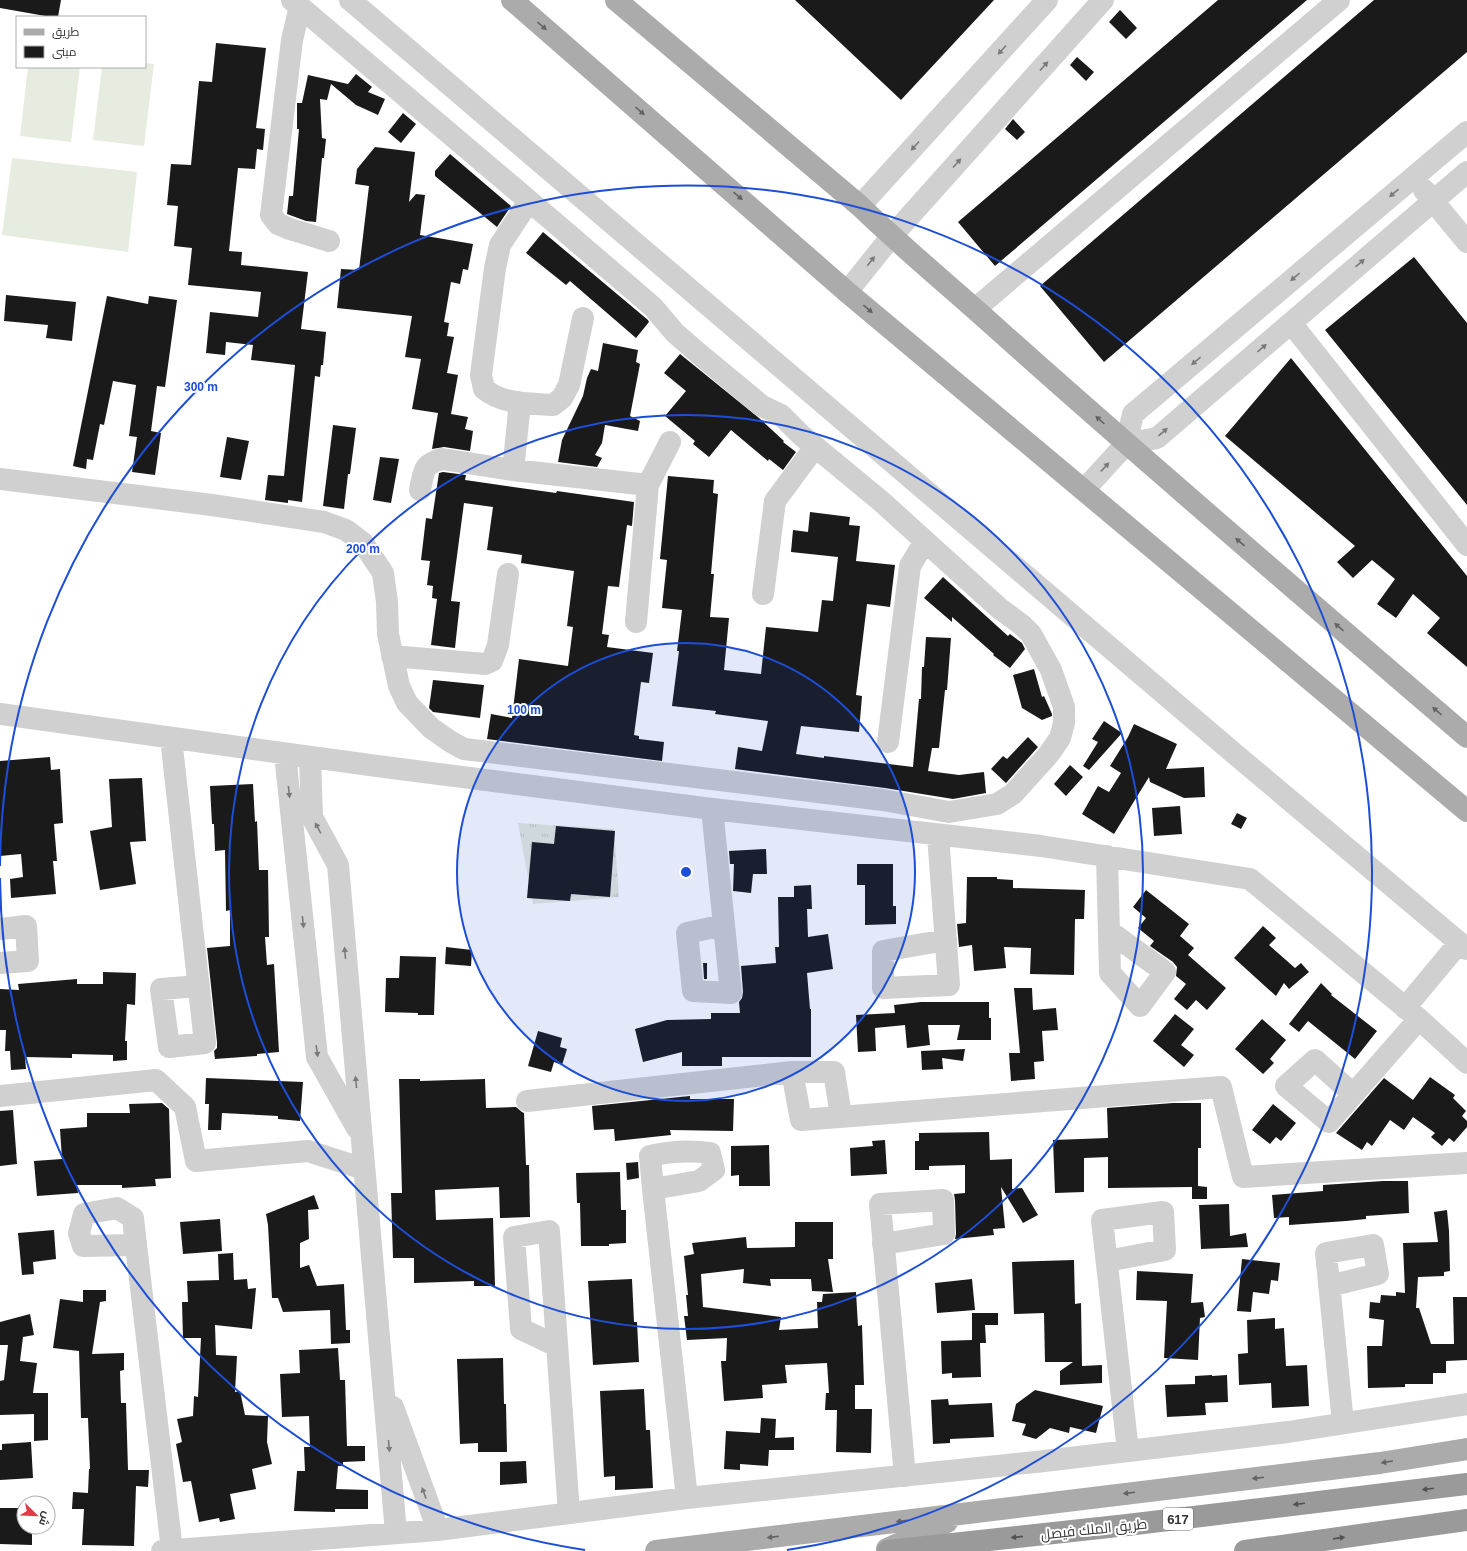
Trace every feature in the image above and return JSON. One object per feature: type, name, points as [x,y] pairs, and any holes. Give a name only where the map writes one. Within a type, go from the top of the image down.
[{"type":"highway","name":"طريق الملك فيصل","points":[[888,1551],[1134,1524],[1467,1484]]},
{"type":"highway","points":[[1245,1551],[1467,1520]]},
{"type":"main road","points":[[512,0],[847,292],[1467,811]]},
{"type":"main road","points":[[616,0],[860,206],[891,237],[975,309],[1126,444],[1467,737]]},
{"type":"main road","points":[[656,1551],[1373,1464],[1467,1449]]},
{"type":"main road","points":[[882,1551],[968,1513]]},
{"type":"street","points":[[350,0],[1463,946],[1353,1094]]},
{"type":"street","points":[[860,206],[1047,0]]},
{"type":"street","points":[[847,292],[891,237],[1103,0]]},
{"type":"street","points":[[975,309],[1339,0]]},
{"type":"street","points":[[0,479],[235,508],[324,522],[346,530],[363,543],[376,560],[383,573],[387,602],[388,634],[398,686],[408,703],[431,728],[464,749],[883,800],[949,812],[997,804],[1013,794],[1049,754],[1060,738],[1064,723],[1064,707],[1051,670],[1031,634],[1022,625],[999,608],[882,502],[815,447],[781,416],[762,406],[684,341],[652,307],[530,201],[296,3]]},
{"type":"street","points":[[296,3],[271,215],[278,224],[329,241]]},
{"type":"street","points":[[1084,490],[1126,444],[1133,414],[1467,132]]},
{"type":"street","points":[[1126,444],[1157,438],[1433,201],[1465,179],[1440,154]]},
{"type":"street","points":[[1413,177],[1467,242]]},
{"type":"street","points":[[530,201],[500,245],[481,375],[484,389],[491,395],[508,402],[553,405],[562,398],[569,385],[583,318]]},
{"type":"street","points":[[1291,323],[1467,544]]},
{"type":"street","points":[[513,470],[520,403]]},
{"type":"street","points":[[636,622],[648,485],[670,442]]},
{"type":"street","points":[[763,594],[775,501],[815,447]]},
{"type":"street","points":[[420,490],[424,471],[431,462],[442,459],[513,470],[648,485]]},
{"type":"street","points":[[888,742],[910,566],[925,541]]},
{"type":"street","points":[[392,656],[485,664],[492,661],[498,645],[508,574]]},
{"type":"street","points":[[0,714],[285,754],[712,809],[1041,846],[1250,878],[1412,1014],[1467,1063]]},
{"type":"street","points":[[171,738],[198,986]]},
{"type":"street","points":[[285,754],[317,1057],[360,1135]]},
{"type":"street","points":[[310,757],[312,817],[338,865],[360,1135],[396,1533]]},
{"type":"street","points":[[712,809],[724,925]]},
{"type":"street","points":[[938,835],[946,940]]},
{"type":"street","points":[[1107,856],[1109,931]]},
{"type":"street","points":[[0,929],[26,926],[28,961],[0,963]]},
{"type":"street","points":[[792,1072],[801,1120],[1221,1087],[1243,1177],[1467,1163]]},
{"type":"street","points":[[527,1101],[792,1072],[834,1072],[841,1116]]},
{"type":"street","points":[[0,1096],[156,1080],[185,1107],[196,1161],[308,1151],[364,1169]]},
{"type":"street","points":[[653,1189],[687,1498]]},
{"type":"street","points":[[557,1346],[521,1330],[514,1237],[549,1231],[569,1513]]},
{"type":"street","points":[[884,1244],[905,1476]]},
{"type":"street","points":[[136,1245],[167,1550],[438,1530],[687,1498],[905,1476],[1288,1432],[1467,1404]]},
{"type":"street","points":[[1107,1261],[1128,1451]]},
{"type":"street","points":[[1329,1286],[1343,1423]]},
{"type":"street","points":[[383,1379],[438,1530]]},
{"type":"green space","points":[[146,63],[154,64],[144,146],[93,140],[102,68],[146,68]]},
{"type":"green space","points":[[28,68],[80,68],[71,142],[20,136]]},
{"type":"green space","points":[[12,158],[137,172],[128,252],[2,235]]},
{"type":"green space","points":[[518,823],[614,829],[619,897],[533,904]]},
{"type":"building","points":[[0,0],[61,0],[58,16],[45,16],[0,8]]},
{"type":"building","points":[[795,0],[994,0],[901,100]]},
{"type":"building","points":[[1218,0],[1307,0],[995,266],[958,222]]},
{"type":"building","points":[[1374,0],[1467,0],[1467,52],[1104,362],[1040,286]]},
{"type":"building","points":[[1120,10],[1137,28],[1126,39],[1109,22]]},
{"type":"building","points":[[216,43],[266,48],[256,128],[265,129],[263,150],[257,149],[255,169],[238,168],[229,251],[242,252],[241,265],[308,272],[301,329],[326,332],[323,365],[321,365],[320,377],[315,376],[302,502],[288,500],[288,503],[265,500],[268,475],[284,476],[295,365],[251,360],[253,345],[226,342],[225,355],[206,353],[210,312],[258,317],[261,292],[188,285],[192,248],[174,246],[178,206],[167,205],[171,164],[191,165],[199,81],[212,82]]},
{"type":"building","points":[[1077,57],[1094,72],[1086,81],[1070,65]]},
{"type":"building","points":[[356,74],[372,87],[368,92],[385,99],[378,115],[356,105],[331,84],[327,100],[320,99],[322,138],[326,139],[324,158],[322,158],[316,222],[306,221],[287,214],[289,196],[293,196],[299,129],[297,129],[297,103],[302,103],[308,75],[348,84]]},
{"type":"building","points":[[403,113],[416,124],[401,143],[388,132]]},
{"type":"building","points":[[1013,119],[1025,132],[1017,140],[1005,129]]},
{"type":"building","points":[[375,147],[415,152],[409,202],[416,194],[425,195],[420,235],[473,244],[468,270],[463,269],[460,284],[451,282],[444,322],[449,323],[447,336],[454,337],[447,373],[458,375],[451,414],[468,417],[465,429],[473,431],[470,451],[444,447],[432,449],[438,413],[412,409],[421,359],[405,357],[412,316],[337,308],[341,269],[359,270],[369,186],[355,184],[357,169]]},
{"type":"building","points":[[450,154],[511,206],[497,227],[435,176],[435,171]]},
{"type":"building","points":[[543,232],[648,320],[649,322],[636,338],[570,281],[566,285],[526,253]]},
{"type":"building","points":[[1414,257],[1467,323],[1467,505],[1325,330]]},
{"type":"building","points":[[6,295],[76,302],[72,341],[46,338],[48,325],[4,321]]},
{"type":"building","points":[[107,296],[148,304],[149,296],[177,300],[165,387],[157,386],[151,431],[161,433],[155,475],[132,472],[137,437],[129,436],[136,385],[113,381],[104,425],[100,424],[93,460],[87,459],[86,469],[73,466]]},
{"type":"building","points":[[603,343],[638,350],[636,362],[640,364],[630,416],[640,421],[638,431],[605,425],[602,443],[595,455],[602,458],[597,467],[558,462],[562,440],[583,396],[587,378],[591,369],[598,371]]},
{"type":"building","points":[[680,354],[759,418],[784,441],[783,442],[796,452],[783,470],[769,459],[768,461],[731,430],[709,457],[693,444],[695,441],[665,416],[686,391],[664,373]]},
{"type":"building","points":[[1291,358],[1467,576],[1467,667],[1427,633],[1440,618],[1413,594],[1396,618],[1377,604],[1395,579],[1372,560],[1353,578],[1337,562],[1355,546],[1225,436]]},
{"type":"building","points":[[333,425],[356,428],[344,509],[323,506]]},
{"type":"building","points":[[227,437],[249,441],[241,480],[220,477]]},
{"type":"building","points":[[380,457],[399,459],[391,503],[373,500]]},
{"type":"building","points":[[443,472],[466,475],[465,480],[634,502],[632,526],[627,525],[619,587],[608,586],[602,634],[609,635],[607,647],[653,653],[649,683],[641,682],[634,735],[639,736],[639,739],[664,742],[662,761],[487,739],[491,714],[512,718],[519,659],[568,666],[573,627],[567,626],[574,571],[521,563],[522,555],[487,550],[493,507],[464,503],[451,601],[460,602],[455,648],[431,645],[437,599],[432,598],[433,586],[427,585],[430,561],[421,560],[426,518],[432,519],[439,473]]},
{"type":"building","points":[[668,476],[714,480],[713,493],[718,494],[711,574],[714,574],[710,617],[729,618],[724,670],[761,674],[766,627],[818,632],[822,600],[833,601],[838,557],[791,552],[793,530],[808,532],[810,512],[850,517],[849,525],[860,526],[856,561],[895,565],[890,607],[867,604],[856,695],[862,696],[859,732],[801,726],[796,754],[913,767],[926,637],[951,638],[947,690],[945,690],[939,748],[932,748],[928,771],[959,775],[984,772],[986,793],[953,799],[885,788],[735,769],[738,747],[762,751],[768,721],[715,714],[716,711],[672,706],[679,651],[677,651],[682,610],[662,608],[667,560],[660,559]]},
{"type":"building","points":[[943,577],[1008,636],[1010,634],[1022,643],[1025,649],[1010,668],[993,655],[994,654],[952,617],[952,622],[924,598]]},
{"type":"building","points":[[1034,669],[1042,697],[1044,696],[1052,714],[1052,716],[1042,720],[1022,708],[1013,675]]},
{"type":"building","points":[[433,680],[484,685],[480,718],[433,712],[429,708]]},
{"type":"building","points":[[1104,721],[1122,733],[1089,770],[1083,766],[1098,742],[1092,739]]},
{"type":"building","points":[[1134,724],[1177,744],[1166,769],[1204,767],[1205,797],[1184,798],[1150,782],[1149,777],[1114,834],[1082,814],[1098,786],[1109,792],[1121,773],[1110,766],[1128,737]]},
{"type":"building","points":[[1028,737],[1038,747],[1006,783],[991,769],[1003,756],[1007,759]]},
{"type":"building","points":[[50,757],[51,770],[60,769],[63,823],[54,824],[57,861],[53,861],[56,894],[11,898],[10,879],[23,877],[21,854],[0,856],[0,761]]},
{"type":"building","points":[[1070,765],[1083,777],[1066,796],[1054,784]]},
{"type":"building","points":[[142,778],[146,841],[130,842],[136,884],[100,890],[90,831],[112,827],[109,779]]},
{"type":"building","points":[[253,784],[255,822],[257,821],[259,870],[268,870],[269,937],[265,937],[267,965],[274,964],[279,1052],[257,1054],[257,1056],[215,1059],[214,1051],[217,1048],[217,1042],[207,948],[230,946],[230,910],[226,911],[225,850],[215,851],[210,786]]},
{"type":"building","points":[[1180,806],[1182,834],[1154,836],[1152,808]]},
{"type":"building","points":[[1237,813],[1247,818],[1241,829],[1231,824]]},
{"type":"building","points":[[556,826],[615,831],[610,897],[571,894],[570,901],[527,898],[532,842],[554,844]]},
{"type":"building","points":[[766,849],[767,874],[753,874],[751,893],[733,891],[734,864],[730,864],[729,851]]},
{"type":"building","points":[[857,864],[893,864],[893,906],[896,906],[896,924],[865,925],[865,885],[857,885]]},
{"type":"building","points":[[967,877],[997,877],[997,879],[1013,880],[1013,888],[1085,890],[1084,919],[1075,919],[1074,975],[1030,974],[1031,948],[1004,947],[1006,968],[974,971],[972,945],[959,947],[957,924],[966,923]]},
{"type":"building","points":[[811,885],[812,909],[807,909],[808,937],[828,934],[833,969],[807,973],[811,1009],[811,1057],[722,1057],[722,1066],[682,1066],[682,1052],[643,1062],[635,1029],[667,1020],[711,1019],[711,1013],[740,1013],[739,1002],[742,998],[743,992],[741,966],[776,963],[775,947],[779,947],[778,897],[794,897],[794,886]]},
{"type":"building","points":[[1146,890],[1189,924],[1180,936],[1194,948],[1188,955],[1226,988],[1207,1010],[1196,1000],[1187,1010],[1174,999],[1186,984],[1176,976],[1177,967],[1173,962],[1150,946],[1154,941],[1138,928],[1146,918],[1133,907]]},
{"type":"building","points":[[1263,926],[1276,938],[1269,945],[1295,968],[1301,963],[1309,972],[1289,989],[1284,983],[1276,996],[1234,958]]},
{"type":"building","points":[[446,947],[472,950],[471,966],[445,964]]},
{"type":"building","points":[[400,956],[436,957],[434,1015],[385,1012],[386,978],[399,978]]},
{"type":"building","points":[[703,963],[707,963],[707,979],[704,979]]},
{"type":"building","points":[[103,972],[136,973],[135,1005],[127,1004],[125,1041],[127,1041],[127,1060],[113,1061],[113,1055],[72,1054],[72,1058],[25,1057],[26,1069],[11,1070],[10,1051],[5,1051],[6,1030],[0,1030],[0,989],[19,990],[18,984],[77,979],[77,984],[103,984]]},
{"type":"building","points":[[1321,983],[1332,994],[1331,995],[1377,1031],[1355,1059],[1308,1021],[1299,1032],[1289,1024]]},
{"type":"building","points":[[1014,988],[1032,988],[1033,1010],[1056,1008],[1058,1030],[1042,1031],[1044,1061],[1034,1062],[1035,1079],[1011,1081],[1009,1053],[1020,1053]]},
{"type":"building","points":[[921,1002],[989,1002],[991,1040],[957,1040],[960,1025],[928,1025],[930,1045],[907,1048],[905,1025],[875,1028],[876,1051],[858,1052],[856,1015],[895,1013],[894,1005]]},
{"type":"building","points":[[1175,1014],[1194,1029],[1181,1045],[1194,1055],[1184,1067],[1153,1041]]},
{"type":"building","points":[[1262,1019],[1286,1040],[1270,1059],[1274,1063],[1263,1074],[1235,1049]]},
{"type":"building","points":[[538,1031],[562,1038],[560,1047],[567,1049],[562,1065],[554,1062],[551,1072],[528,1066]]},
{"type":"building","points":[[965,1049],[963,1061],[942,1058],[943,1069],[922,1070],[921,1051]]},
{"type":"building","points":[[1430,1077],[1455,1095],[1453,1098],[1466,1111],[1462,1116],[1467,1121],[1467,1127],[1454,1142],[1449,1138],[1442,1146],[1431,1137],[1435,1133],[1413,1117],[1404,1130],[1390,1120],[1372,1146],[1367,1142],[1362,1150],[1336,1133],[1384,1078],[1413,1100]]},
{"type":"building","points":[[206,1078],[303,1082],[300,1121],[278,1119],[278,1116],[222,1113],[221,1130],[208,1130],[209,1104],[205,1104]]},
{"type":"building","points":[[399,1079],[420,1079],[420,1081],[485,1079],[486,1108],[516,1107],[524,1113],[526,1165],[529,1165],[530,1217],[500,1218],[499,1187],[435,1190],[436,1220],[493,1218],[495,1286],[474,1286],[474,1281],[414,1283],[414,1258],[393,1258],[391,1193],[402,1193]]},
{"type":"building","points":[[690,1096],[690,1099],[734,1099],[733,1131],[670,1130],[671,1135],[615,1141],[614,1129],[594,1130],[592,1106]]},
{"type":"building","points":[[162,1103],[169,1109],[171,1178],[155,1179],[156,1186],[122,1188],[122,1185],[77,1185],[78,1193],[37,1196],[34,1161],[62,1159],[60,1129],[87,1127],[87,1113],[130,1113],[129,1104]]},
{"type":"building","points":[[1173,1103],[1201,1103],[1201,1148],[1198,1148],[1198,1186],[1207,1187],[1207,1199],[1192,1199],[1192,1187],[1108,1188],[1108,1157],[1084,1158],[1084,1192],[1055,1193],[1053,1140],[1108,1138],[1107,1108]]},
{"type":"building","points":[[1273,1104],[1296,1123],[1281,1141],[1276,1137],[1270,1144],[1252,1130]]},
{"type":"building","points":[[13,1110],[17,1164],[0,1166],[0,1111]]},
{"type":"building","points":[[989,1132],[990,1160],[1012,1159],[1012,1189],[1022,1188],[1038,1215],[1023,1223],[1001,1187],[1005,1228],[993,1229],[994,1235],[955,1239],[954,1194],[965,1193],[965,1165],[929,1166],[929,1170],[915,1170],[915,1141],[919,1141],[919,1133]]},
{"type":"building","points":[[885,1140],[887,1174],[851,1176],[850,1148],[873,1146],[872,1141]]},
{"type":"building","points":[[769,1145],[770,1186],[739,1186],[739,1175],[731,1176],[731,1146]]},
{"type":"building","points":[[638,1162],[639,1178],[627,1180],[626,1163]]},
{"type":"building","points":[[620,1172],[621,1210],[626,1210],[626,1243],[609,1244],[609,1246],[581,1246],[580,1203],[577,1203],[576,1173]]},
{"type":"building","points":[[1408,1181],[1409,1213],[1366,1216],[1366,1219],[1346,1221],[1289,1225],[1289,1217],[1274,1218],[1272,1195],[1323,1191],[1323,1185]]},
{"type":"building","points":[[314,1195],[319,1209],[308,1210],[309,1239],[300,1243],[300,1268],[309,1265],[317,1286],[344,1284],[346,1330],[350,1330],[350,1343],[331,1344],[330,1310],[283,1312],[278,1298],[272,1298],[268,1225],[266,1214]]},
{"type":"building","points":[[1229,1204],[1230,1236],[1246,1233],[1248,1247],[1201,1249],[1199,1205]]},
{"type":"building","points":[[1447,1210],[1450,1271],[1444,1272],[1444,1276],[1418,1277],[1416,1308],[1419,1308],[1431,1344],[1454,1344],[1453,1297],[1467,1297],[1467,1360],[1446,1361],[1446,1373],[1433,1373],[1433,1384],[1405,1384],[1405,1387],[1368,1388],[1367,1346],[1382,1346],[1384,1320],[1369,1318],[1370,1302],[1380,1303],[1381,1295],[1396,1296],[1396,1292],[1405,1293],[1403,1243],[1438,1242],[1434,1212]]},
{"type":"building","points":[[220,1219],[222,1251],[183,1254],[180,1222]]},
{"type":"building","points":[[795,1222],[833,1222],[833,1259],[828,1259],[833,1292],[812,1291],[811,1279],[770,1279],[771,1286],[743,1283],[744,1269],[701,1274],[703,1307],[781,1317],[779,1330],[818,1328],[817,1302],[822,1302],[823,1294],[856,1292],[858,1326],[862,1325],[864,1385],[855,1385],[855,1409],[872,1409],[871,1453],[836,1452],[837,1410],[825,1410],[826,1393],[829,1393],[827,1363],[785,1365],[787,1383],[762,1385],[763,1398],[724,1401],[721,1361],[726,1361],[727,1338],[687,1340],[684,1316],[688,1316],[686,1295],[688,1295],[684,1256],[694,1254],[692,1243],[746,1237],[747,1248],[795,1247]]},
{"type":"building","points":[[54,1230],[56,1259],[33,1262],[34,1274],[22,1275],[18,1233]]},
{"type":"building","points":[[233,1253],[234,1280],[247,1279],[248,1289],[256,1288],[252,1329],[215,1325],[216,1355],[237,1356],[235,1392],[240,1391],[245,1415],[268,1416],[267,1442],[272,1464],[252,1469],[256,1489],[230,1494],[235,1519],[220,1522],[219,1518],[199,1522],[191,1481],[183,1482],[176,1444],[182,1442],[177,1419],[193,1416],[194,1396],[198,1397],[201,1338],[183,1338],[182,1302],[188,1302],[187,1281],[219,1280],[218,1254]]},
{"type":"building","points":[[1242,1259],[1280,1263],[1278,1281],[1271,1280],[1269,1294],[1253,1292],[1251,1312],[1237,1311]]},
{"type":"building","points":[[1074,1260],[1075,1304],[1081,1303],[1082,1366],[1102,1365],[1102,1383],[1060,1385],[1060,1371],[1073,1362],[1045,1362],[1044,1313],[1014,1314],[1012,1262]]},
{"type":"building","points":[[1137,1271],[1193,1274],[1191,1303],[1203,1302],[1205,1317],[1200,1318],[1198,1360],[1164,1358],[1167,1301],[1136,1300]]},
{"type":"building","points":[[632,1279],[634,1322],[637,1322],[639,1362],[593,1365],[588,1281]]},
{"type":"building","points":[[972,1279],[975,1310],[937,1313],[935,1283]]},
{"type":"building","points":[[83,1290],[106,1290],[106,1301],[100,1302],[92,1354],[124,1353],[124,1370],[120,1371],[121,1403],[126,1403],[128,1470],[149,1470],[148,1487],[136,1486],[134,1546],[82,1545],[84,1509],[72,1509],[73,1492],[88,1493],[90,1469],[88,1418],[81,1418],[79,1351],[53,1348],[60,1299],[83,1302]]},
{"type":"building","points":[[972,1313],[998,1313],[998,1325],[985,1325],[986,1343],[980,1343],[981,1377],[952,1378],[952,1373],[942,1374],[941,1341],[972,1340]]},
{"type":"building","points":[[30,1314],[34,1335],[23,1337],[20,1361],[37,1363],[33,1393],[48,1393],[48,1440],[34,1441],[34,1414],[0,1415],[0,1381],[4,1380],[8,1345],[0,1345],[0,1322]]},
{"type":"building","points":[[1275,1318],[1275,1329],[1284,1328],[1286,1366],[1307,1365],[1309,1406],[1272,1408],[1271,1383],[1239,1385],[1238,1354],[1248,1353],[1247,1320]]},
{"type":"building","points":[[338,1348],[340,1380],[345,1380],[347,1446],[365,1446],[365,1461],[343,1462],[343,1466],[338,1466],[336,1489],[368,1490],[368,1509],[335,1509],[335,1512],[294,1511],[297,1471],[305,1471],[304,1447],[310,1447],[309,1416],[282,1417],[280,1374],[300,1373],[299,1350]]},
{"type":"building","points":[[503,1358],[507,1452],[478,1452],[478,1443],[460,1444],[457,1359]]},
{"type":"building","points":[[1227,1375],[1228,1402],[1205,1403],[1206,1415],[1167,1417],[1165,1385],[1195,1384],[1195,1376]]},
{"type":"building","points":[[644,1389],[646,1430],[650,1430],[653,1488],[615,1490],[615,1476],[604,1477],[600,1391]]},
{"type":"building","points":[[1035,1390],[1103,1406],[1096,1433],[1070,1427],[1069,1433],[1050,1428],[1036,1439],[1022,1435],[1026,1424],[1012,1421],[1016,1404]]},
{"type":"building","points":[[948,1399],[949,1405],[992,1403],[994,1437],[950,1439],[950,1443],[933,1444],[931,1400]]},
{"type":"building","points":[[761,1418],[776,1419],[775,1438],[794,1437],[794,1450],[769,1450],[768,1466],[740,1464],[740,1470],[724,1469],[726,1431],[760,1433]]},
{"type":"building","points":[[31,1442],[33,1478],[0,1480],[0,1450],[2,1450],[2,1444]]},
{"type":"building","points":[[526,1461],[527,1483],[500,1485],[500,1462]]},
{"type":"building","points":[[0,1508],[16,1508],[16,1535],[32,1535],[32,1545],[0,1544]]}]
